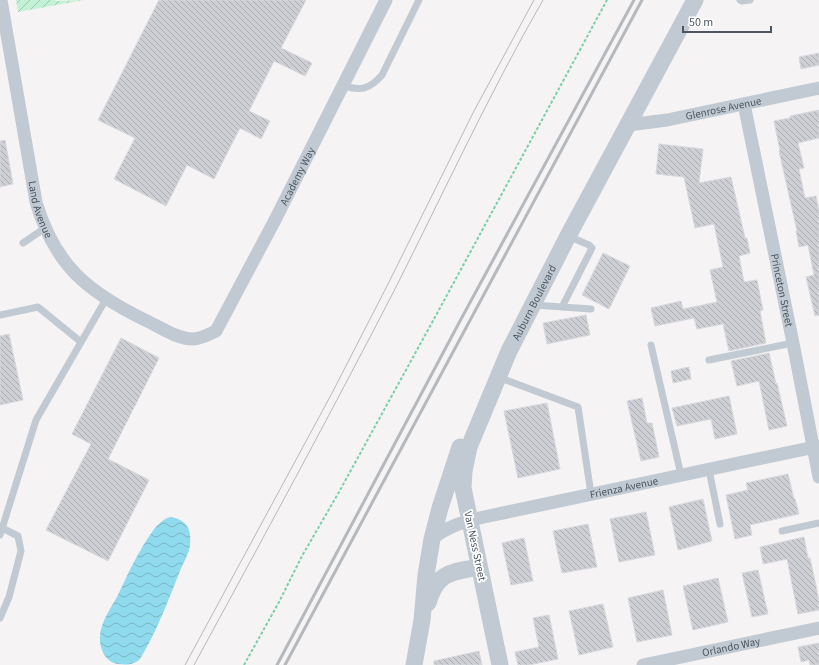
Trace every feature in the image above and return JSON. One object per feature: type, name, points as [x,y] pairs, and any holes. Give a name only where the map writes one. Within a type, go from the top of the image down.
[{"type":"street","name":"Land Avenue","points":[[2,0],[36,202],[45,228],[52,242],[70,268],[83,282],[106,299],[126,311],[178,336],[194,339]]},
{"type":"street","name":"Academy Way","points":[[194,339],[216,331],[275,220],[386,0]]},
{"type":"street","name":"Auburn Boulevard","points":[[414,665],[422,620],[426,575],[432,539],[442,501],[462,441],[476,428],[532,305],[695,0]]},
{"type":"street","name":"Glenrose Avenue","points":[[628,125],[667,120],[819,88]]},
{"type":"street","name":"Princeton Street","points":[[744,104],[816,447],[819,477]]},
{"type":"street","name":"Van Ness Street","points":[[476,428],[466,460],[463,479],[469,520],[500,665]]},
{"type":"street","name":"Frienza Avenue","points":[[432,539],[448,528],[469,520],[816,447]]},
{"type":"street","name":"Auburn Boulevard","points":[[422,620],[431,591],[438,581],[448,574],[479,567]]},
{"type":"street","name":"Orlando Way","points":[[643,665],[819,628]]},
{"type":"lane","points":[[343,85],[354,89],[366,88],[376,82],[382,75],[419,0]]},
{"type":"lane","points":[[742,0],[750,0]]},
{"type":"lane","points":[[23,243],[45,228]]},
{"type":"lane","points":[[562,307],[592,248],[589,245],[568,236]]},
{"type":"lane","points":[[0,618],[9,597],[21,551],[18,536],[1,532],[36,420],[106,299]]},
{"type":"lane","points":[[532,305],[591,309]]},
{"type":"lane","points":[[0,315],[38,307],[81,342]]},
{"type":"lane","points":[[709,360],[793,343]]},
{"type":"lane","points":[[651,345],[681,475]]},
{"type":"lane","points":[[498,377],[578,407],[591,494]]},
{"type":"lane","points":[[708,470],[720,524]]},
{"type":"lane","points":[[782,531],[819,523]]},
{"type":"path","points":[[244,665],[279,602],[302,556],[339,492],[440,308],[607,0]]},
{"type":"green space","points":[[16,0],[56,1],[84,0],[18,12]]},
{"type":"water","points":[[170,517],[180,520],[189,530],[190,539],[187,555],[167,605],[140,659],[130,664],[113,663],[104,654],[100,641],[104,621],[144,544],[158,524]]},
{"type":"building","points":[[159,0],[306,0],[281,48],[312,63],[305,76],[274,61],[249,111],[270,121],[261,139],[240,128],[214,179],[187,165],[166,206],[114,179],[135,138],[98,120]]},
{"type":"building","points":[[819,53],[819,65],[801,69],[799,57]]},
{"type":"building","points":[[819,110],[819,138],[798,143],[804,168],[799,169],[805,198],[816,196],[819,211],[819,315],[815,316],[806,277],[814,275],[808,245],[799,247],[774,121]]},
{"type":"building","points":[[5,140],[13,184],[0,187],[0,141]]},
{"type":"building","points":[[659,144],[703,149],[699,183],[731,177],[745,238],[747,238],[750,253],[739,256],[744,282],[757,280],[763,310],[760,311],[766,343],[729,351],[723,324],[697,329],[694,318],[655,326],[651,308],[681,301],[683,309],[717,302],[710,270],[723,267],[714,224],[695,228],[684,177],[656,174]]},
{"type":"building","points":[[603,253],[630,266],[609,309],[582,295]]},
{"type":"building","points":[[586,315],[590,335],[547,344],[543,323]]},
{"type":"building","points":[[9,334],[23,400],[0,405],[0,336]]},
{"type":"building","points":[[121,338],[159,358],[108,459],[149,480],[108,561],[46,530],[91,444],[72,434]]},
{"type":"building","points":[[769,353],[787,426],[769,430],[759,381],[737,386],[731,361]]},
{"type":"building","points":[[689,367],[691,379],[673,383],[671,371]]},
{"type":"building","points":[[729,396],[737,434],[715,439],[711,419],[677,426],[672,408]]},
{"type":"building","points":[[642,398],[647,423],[652,423],[659,457],[641,461],[627,401]]},
{"type":"building","points":[[547,403],[560,469],[518,478],[504,411]]},
{"type":"building","points":[[788,474],[799,514],[750,525],[752,535],[735,539],[726,495],[748,490],[746,483]]},
{"type":"building","points":[[703,499],[712,541],[678,550],[669,507]]},
{"type":"building","points":[[646,512],[655,555],[619,562],[610,519]]},
{"type":"building","points":[[588,524],[597,567],[562,573],[553,531]]},
{"type":"building","points":[[804,537],[808,558],[810,558],[815,581],[819,601],[819,610],[798,614],[787,559],[763,564],[760,547]]},
{"type":"building","points":[[524,538],[533,581],[511,585],[502,543]]},
{"type":"building","points":[[758,570],[768,614],[752,617],[742,573]]},
{"type":"building","points":[[718,578],[728,622],[693,630],[683,586]]},
{"type":"building","points":[[663,590],[672,635],[637,642],[628,598]]},
{"type":"building","points":[[603,604],[613,647],[579,655],[569,611]]},
{"type":"building","points":[[549,615],[558,659],[529,665],[518,665],[515,652],[539,647],[533,618]]},
{"type":"building","points":[[819,643],[819,665],[810,665],[809,660],[801,662],[798,647]]},
{"type":"building","points":[[479,651],[482,665],[434,665],[434,661]]},
{"type":"tram line","points":[[185,665],[331,395],[474,111],[534,0]]},
{"type":"tram line","points":[[194,665],[296,477],[395,289],[485,107],[543,0]]},
{"type":"railway","points":[[277,665],[460,321],[634,0]]},
{"type":"railway","points":[[285,665],[642,0]]}]
